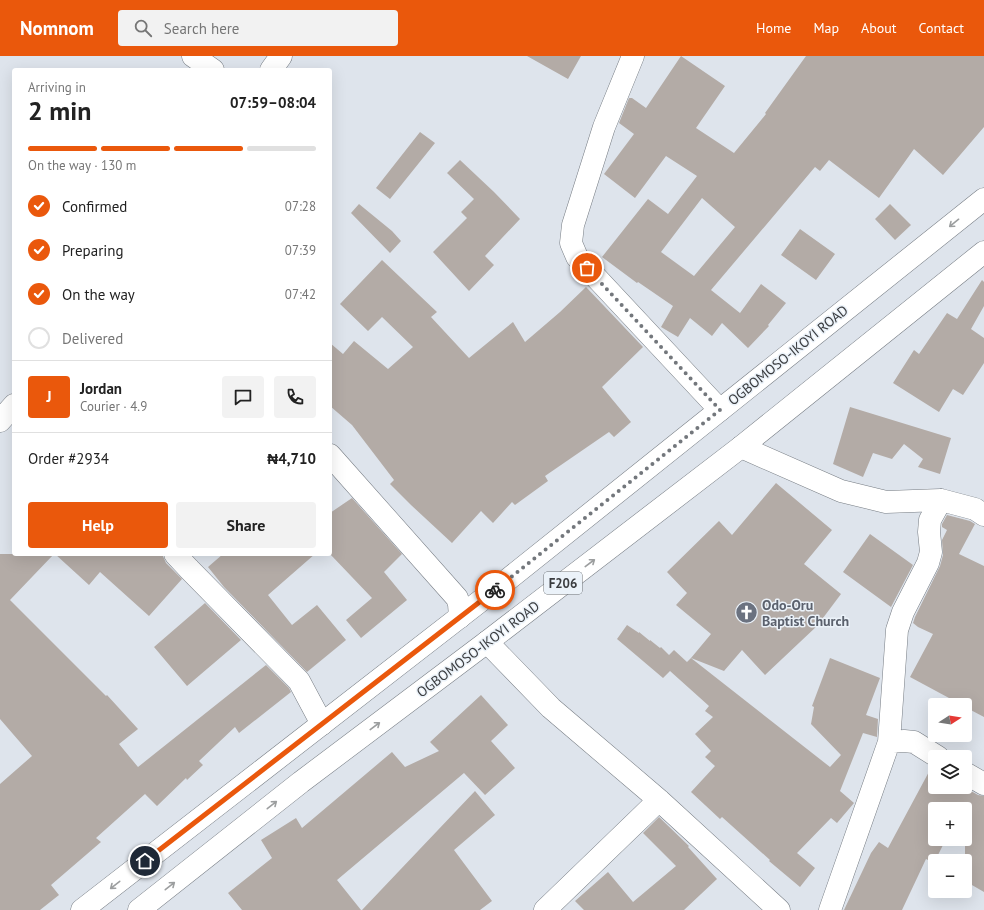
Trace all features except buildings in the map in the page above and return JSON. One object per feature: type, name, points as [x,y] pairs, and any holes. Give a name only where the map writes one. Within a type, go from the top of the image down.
[{"type":"street","points":[[193,56],[210,68]]},
{"type":"street","points":[[272,68],[281,56]]},
{"type":"street","points":[[633,56],[604,128],[572,225],[571,243],[577,257],[720,410]]},
{"type":"street","name":"OGBOMOSO-IKOYI ROAD","points":[[82,910],[501,585],[984,199]]},
{"type":"street","name":"OGBOMOSO-IKOYI ROAD","points":[[139,910],[301,782],[487,642],[741,447],[984,252]]},
{"type":"street","points":[[0,421],[12,407]]},
{"type":"street","points":[[741,447],[841,491],[886,502],[941,500],[975,509],[984,515]]},
{"type":"street","points":[[332,456],[457,598],[460,617]]},
{"type":"street","points":[[830,910],[889,742],[897,630],[903,612],[928,563],[930,552],[930,520],[941,500]]},
{"type":"street","points":[[177,556],[299,681],[322,724]]},
{"type":"street","points":[[487,642],[551,708],[659,800],[779,910]]},
{"type":"street","points":[[889,742],[904,740],[914,742],[928,751]]},
{"type":"street","points":[[972,777],[984,784]]},
{"type":"street","points":[[545,910],[659,800]]},
{"type":"way so far","points":[[495,590],[720,410],[587,268]]},
{"type":"place","name":"Odo-Oru Baptist Church","points":[[746,613]]},
{"type":"route","points":[[145,861],[495,590]]}]
